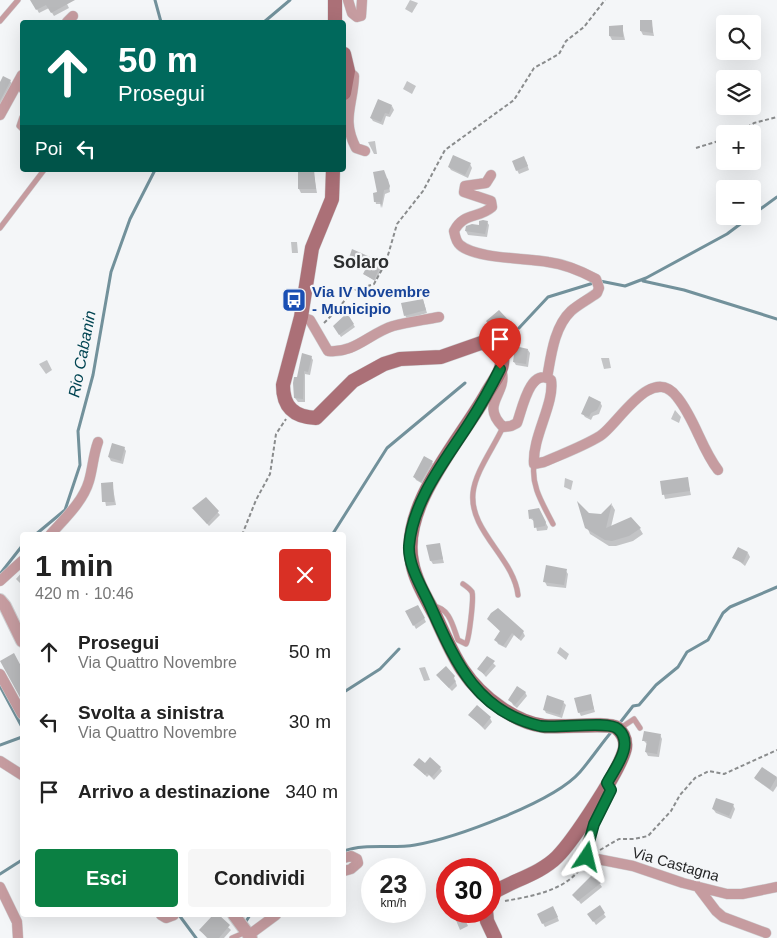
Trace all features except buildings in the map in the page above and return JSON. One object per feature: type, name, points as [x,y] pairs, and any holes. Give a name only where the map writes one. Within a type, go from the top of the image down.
[{"type":"main road","points":[[334,20],[335,0]]},
{"type":"main road","points":[[346,62],[348,71],[346,82]]},
{"type":"main road","points":[[333,172],[332,199],[312,248],[301,317],[283,385],[283,396],[291,411],[304,418],[316,418],[353,381],[384,364],[400,359],[441,357],[481,343],[493,345],[501,354],[500,369],[471,421],[438,470],[424,495],[413,528],[409,548],[413,569],[460,670],[482,696],[517,719],[542,726],[614,727],[625,739],[626,746],[607,783],[582,824],[556,858],[545,866],[501,888]]},
{"type":"main road","points":[[488,923],[495,938]]},
{"type":"street","points":[[348,0],[352,13],[357,17],[361,16],[363,12],[362,0]]},
{"type":"street","points":[[348,71],[354,76],[354,88],[347,121],[350,137],[356,148],[365,150]]},
{"type":"street","points":[[0,116],[20,88]]},
{"type":"street","points":[[491,175],[486,183],[465,186],[464,192],[491,201],[492,207],[484,213],[467,216],[458,224],[454,231],[458,243],[464,248],[480,253],[549,262],[582,272],[596,279],[599,288],[597,293],[571,312],[565,321],[552,352],[547,378]]},
{"type":"street","points":[[301,317],[310,320],[328,351],[338,352],[358,345],[392,326],[439,317]]},
{"type":"street","points":[[500,369],[502,380],[493,402],[494,414],[503,426],[512,426],[517,423],[526,395],[535,380],[547,378],[551,380],[552,387],[539,432],[534,464],[544,462],[600,436],[612,427],[635,398],[647,390],[664,389],[677,396],[708,457],[718,470]]},
{"type":"street","points":[[53,532],[75,508],[89,482],[92,461],[98,442]]},
{"type":"street","points":[[0,581],[20,563]]},
{"type":"street","points":[[2,606],[20,638]]},
{"type":"street","points":[[0,674],[20,710]]},
{"type":"street","points":[[0,761],[20,773]]},
{"type":"street","points":[[587,857],[586,853],[594,824],[611,790],[607,783]]},
{"type":"street","points":[[346,857],[351,856],[357,858],[358,863],[346,870]]},
{"type":"street","name":"Via Castagna","points":[[587,857],[633,866],[727,894],[742,894],[777,887]]},
{"type":"street","points":[[697,886],[716,911],[723,917],[766,933]]},
{"type":"street","points":[[0,887],[16,922],[18,938]]},
{"type":"street","points":[[236,917],[249,935],[273,917]]},
{"type":"lane","points":[[0,21],[18,0]]},
{"type":"lane","points":[[0,228],[42,172]]},
{"type":"lane","points":[[503,426],[491,453],[478,472],[473,495],[484,532],[511,571],[517,585],[518,595]]},
{"type":"lane","points":[[534,464],[532,477],[535,489],[553,524]]},
{"type":"lane","points":[[430,606],[442,608],[447,613],[458,640],[466,644],[470,635],[469,625],[473,597],[471,591],[463,584]]},
{"type":"lane","points":[[614,727],[634,719],[640,728]]},
{"type":"lane","points":[[232,938],[249,935]]},
{"type":"path","points":[[321,337],[324,322],[338,309],[352,291],[374,284],[386,262],[397,224],[424,191],[445,150],[514,100],[534,68],[560,54],[566,40],[584,27],[605,0]]},
{"type":"path","points":[[751,125],[777,117]]},
{"type":"path","points":[[696,148],[716,142]]},
{"type":"path","points":[[243,532],[256,500],[270,474],[276,434],[291,411]]},
{"type":"path","points":[[501,899],[533,896],[556,887],[575,876],[587,857],[619,839],[634,839],[648,836],[671,812],[680,795],[695,778],[709,771],[724,774],[777,750]]},
{"type":"waterway","points":[[155,0],[160,20]]},
{"type":"waterway","points":[[266,20],[290,0]]},
{"type":"waterway","name":"Rio Cabanin","points":[[39,532],[65,510],[80,465],[78,431],[93,375],[111,272],[130,219],[154,172]]},
{"type":"waterway","points":[[761,209],[777,197]]},
{"type":"waterway","points":[[519,328],[548,297],[600,281],[625,286],[646,278],[727,234],[739,225]]},
{"type":"waterway","points":[[643,281],[684,290],[777,319]]},
{"type":"waterway","points":[[334,532],[387,448],[465,383]]},
{"type":"waterway","name":"Rio Cabanin","points":[[0,574],[20,549]]},
{"type":"waterway","points":[[619,724],[633,706],[639,705],[656,685],[678,667],[687,652],[708,640],[723,613],[730,607],[777,587]]},
{"type":"waterway","points":[[346,691],[380,669],[399,649]]},
{"type":"waterway","points":[[0,686],[20,723]]},
{"type":"waterway","points":[[346,850],[361,847],[415,845],[454,835],[503,817],[549,795],[567,783],[580,772],[613,730]]},
{"type":"waterway","points":[[0,745],[20,738]]},
{"type":"waterway","points":[[0,874],[20,861]]},
{"type":"waterway","points":[[180,917],[196,938]]},
{"type":"waterway","points":[[245,923],[249,917]]},
{"type":"place","name":"Via IV Novembre - Municipio","points":[[294,300]]},
{"type":"district","name":"Solaro","points":[[361,262]]},
{"type":"route","points":[[500,369],[471,421],[438,470],[424,495],[413,528],[409,548],[413,569],[460,670],[482,696],[517,719],[542,726],[576,727],[607,724],[618,729],[625,739],[626,746],[624,752],[607,783],[611,790],[594,824],[588,843],[587,857]]}]
